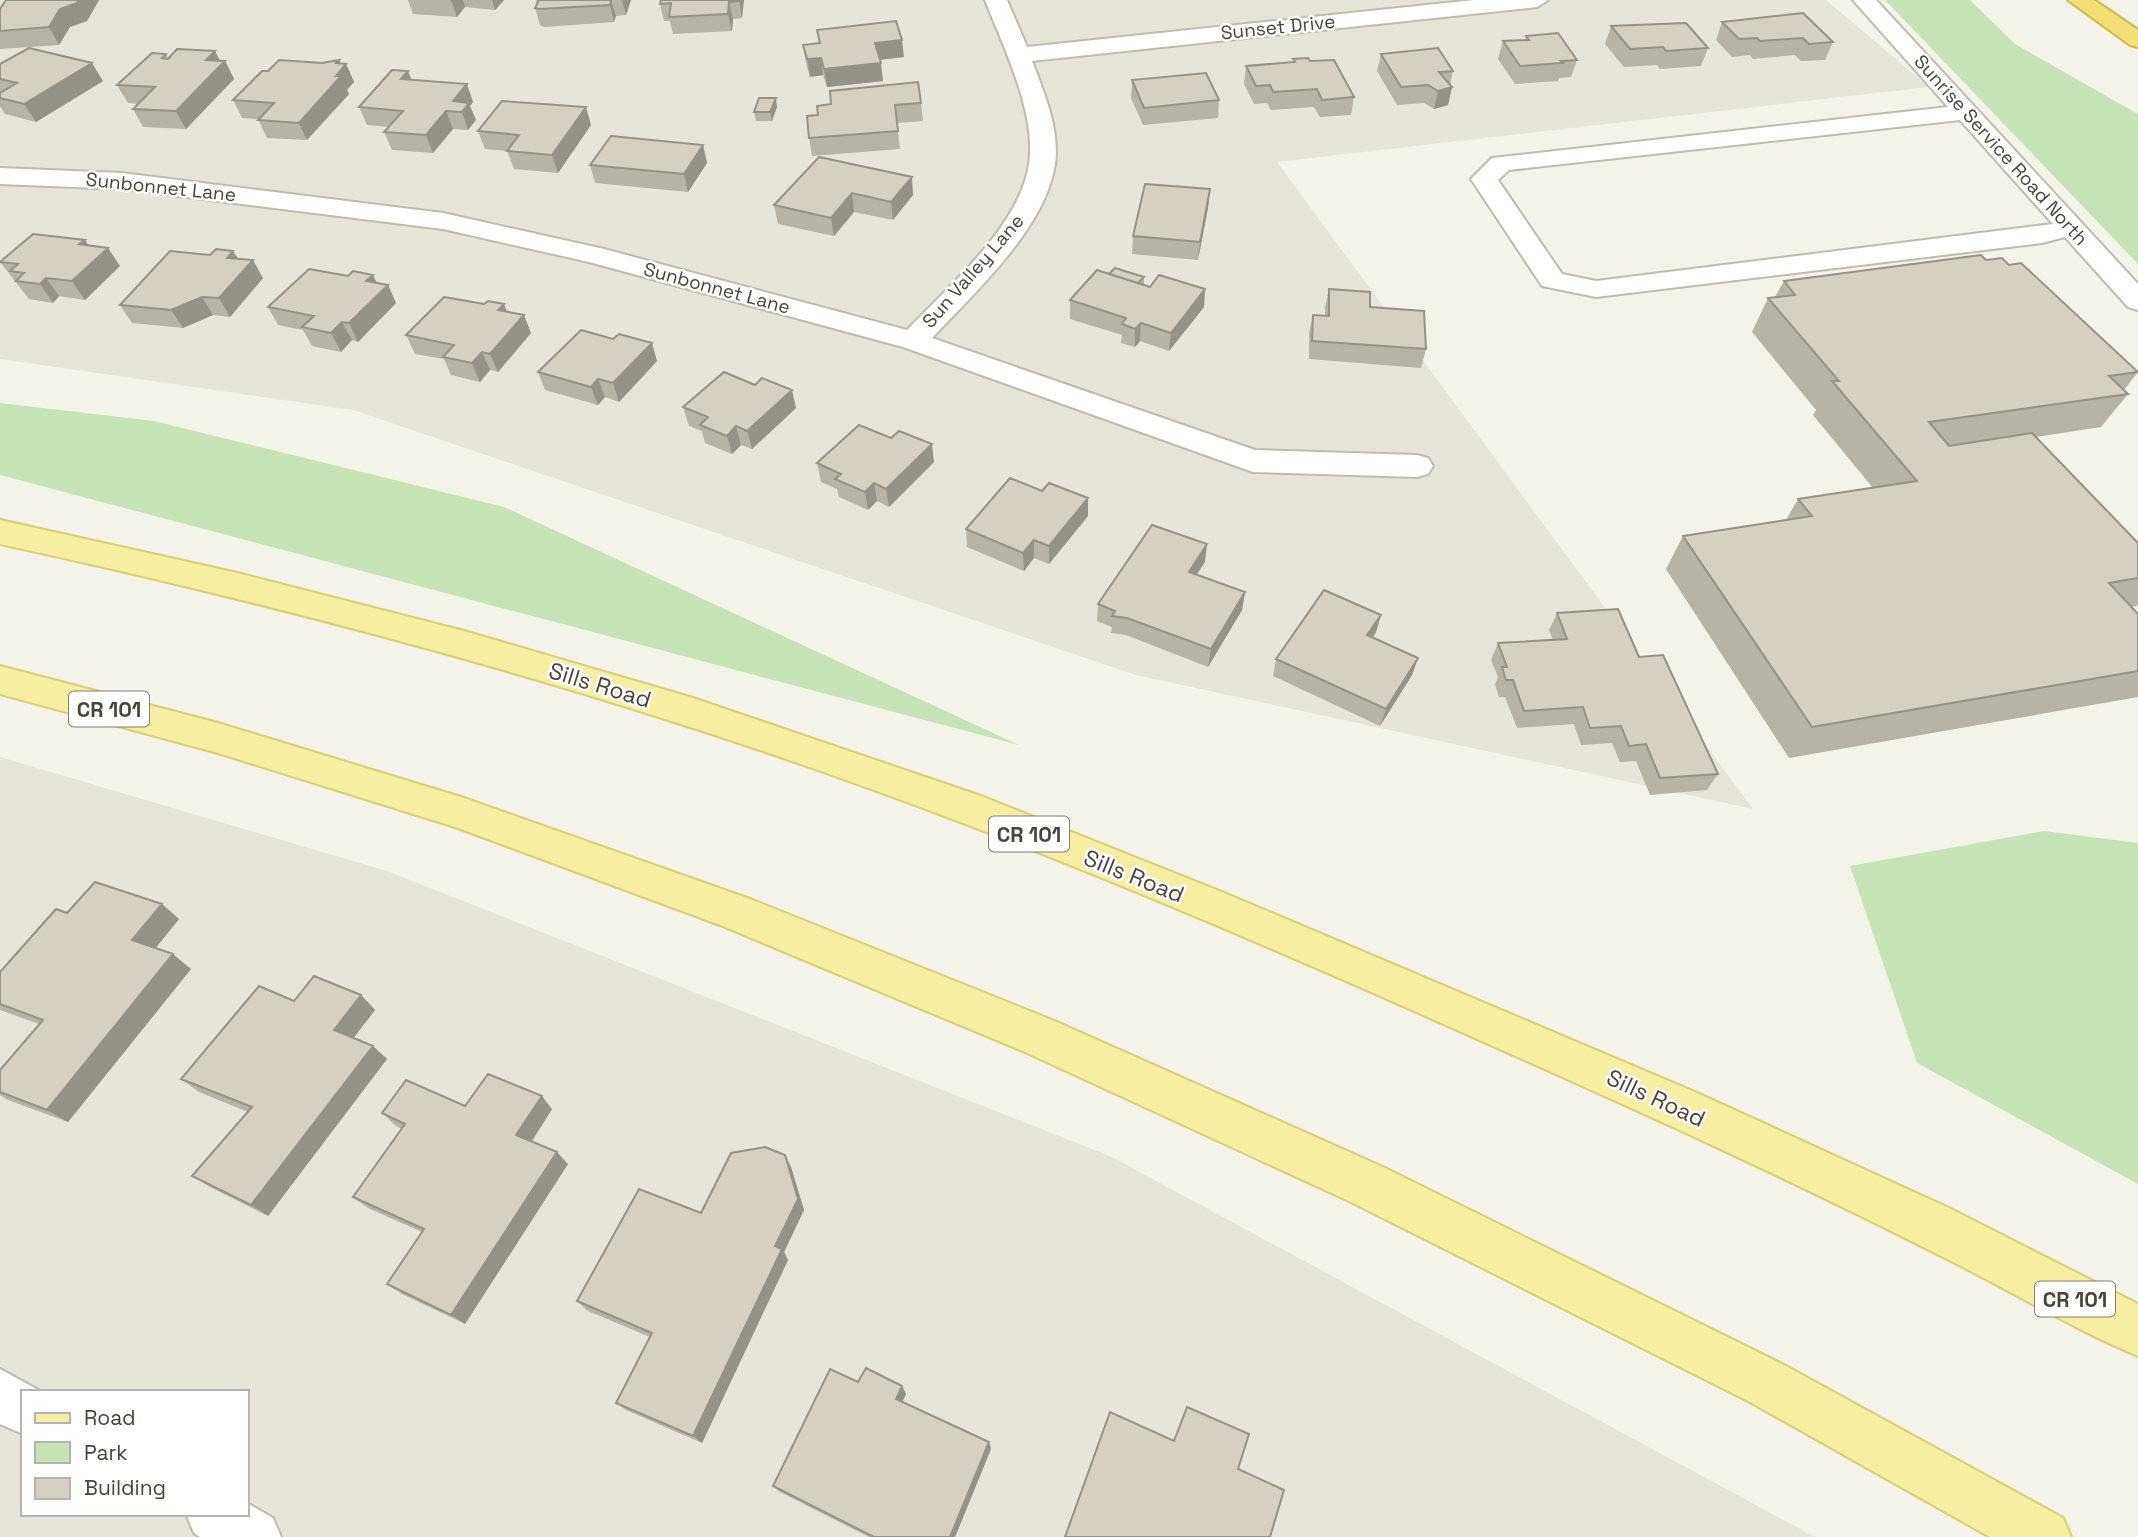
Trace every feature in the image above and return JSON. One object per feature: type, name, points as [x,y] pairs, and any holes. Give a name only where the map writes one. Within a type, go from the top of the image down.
[{"type":"highway","points":[[2079,0],[2138,40]]},
{"type":"main road","name":"Sills Road","points":[[0,532],[177,569],[409,628],[656,701],[921,791],[1212,907],[1530,1040],[1903,1211],[2138,1331]]},
{"type":"main road","name":"CR 101","points":[[0,680],[218,738],[461,813],[735,912],[1041,1038],[1393,1197],[1768,1384],[2044,1537]]},
{"type":"street","name":"Sun Valley Lane","points":[[913,341],[999,247],[1031,201],[1041,167],[1043,140],[1018,55],[996,0]]},
{"type":"street","name":"Sunset Drive","points":[[1018,55],[1537,0]]},
{"type":"street","name":"Sunrise Service Road North","points":[[1864,0],[2138,301]]},
{"type":"street","points":[[1967,111],[1501,163],[1484,179],[1552,280],[1596,289],[2042,235],[2070,228]]},
{"type":"street","name":"Sunbonnet Lane","points":[[0,176],[122,181],[443,221],[594,255],[913,341],[1253,461],[1418,466]]},
{"type":"street","points":[[0,1395],[21,1407]]},
{"type":"street","points":[[217,1516],[254,1537]]},
{"type":"shaded area","points":[[0,0],[1826,0],[1929,87],[1277,162],[1753,809],[1136,675],[353,410],[0,359]]},
{"type":"shaded area","points":[[0,757],[387,871],[1110,1156],[1815,1537],[0,1537]]},
{"type":"green space","points":[[1885,0],[1970,0],[2015,44],[2138,114],[2138,264]]},
{"type":"green space","points":[[0,403],[154,421],[504,507],[1019,745],[0,475]]},
{"type":"green space","points":[[2044,831],[2138,843],[2138,1184],[1917,1063],[1850,866]]},
{"type":"building","points":[[6,0],[79,0],[60,9],[49,27],[0,31],[0,9]]},
{"type":"building","points":[[539,0],[611,0],[610,5],[539,9],[535,8]]},
{"type":"building","points":[[661,0],[739,1],[729,2],[728,14],[669,17],[671,3],[660,4]]},
{"type":"building","points":[[1803,13],[1833,42],[1809,44],[1803,38],[1760,41],[1757,38],[1739,39],[1722,22]]},
{"type":"building","points":[[896,21],[902,40],[875,43],[881,63],[824,69],[821,58],[807,59],[803,45],[820,43],[817,30]]},
{"type":"building","points":[[1686,23],[1708,48],[1666,51],[1663,47],[1630,49],[1611,26]]},
{"type":"building","points":[[1558,33],[1577,60],[1520,66],[1503,41],[1529,40],[1526,36]]},
{"type":"building","points":[[29,48],[92,63],[24,104],[0,98],[0,93],[17,83],[0,79],[0,64]]},
{"type":"building","points":[[1438,48],[1453,71],[1439,72],[1452,87],[1438,91],[1428,85],[1401,87],[1381,54]]},
{"type":"building","points":[[177,49],[215,51],[206,60],[225,61],[176,111],[133,109],[155,87],[117,85],[152,53],[166,54],[162,58],[168,59]]},
{"type":"building","points":[[1308,58],[1310,61],[1334,60],[1354,97],[1322,100],[1317,89],[1273,92],[1270,85],[1256,86],[1246,66],[1295,62],[1293,59]]},
{"type":"building","points":[[279,60],[322,63],[339,60],[336,63],[346,64],[336,76],[341,76],[299,123],[258,120],[274,103],[233,100],[262,71],[268,71]]},
{"type":"building","points":[[392,70],[408,71],[401,79],[467,84],[453,101],[469,103],[462,112],[446,111],[426,135],[384,132],[403,111],[359,107]]},
{"type":"building","points":[[1206,73],[1219,100],[1144,108],[1132,80]]},
{"type":"building","points":[[918,82],[921,103],[895,105],[898,131],[809,138],[807,116],[818,115],[817,106],[831,104],[830,91]]},
{"type":"building","points":[[759,98],[776,98],[770,112],[754,112]]},
{"type":"building","points":[[502,101],[586,107],[552,155],[507,151],[519,135],[478,131]]},
{"type":"building","points":[[611,136],[703,145],[684,174],[590,165]]},
{"type":"building","points":[[819,157],[912,177],[891,202],[852,193],[831,218],[774,205]]},
{"type":"building","points":[[1145,184],[1210,189],[1200,242],[1133,236]]},
{"type":"building","points":[[33,234],[85,240],[79,244],[108,248],[72,281],[46,278],[40,284],[16,281],[24,273],[10,271],[18,264],[0,262]]},
{"type":"building","points":[[216,249],[233,251],[227,258],[253,260],[219,298],[202,297],[171,310],[120,305],[170,251],[210,255]]},
{"type":"building","points":[[1981,255],[1986,260],[2002,258],[2009,265],[2021,263],[2138,372],[2109,376],[2128,394],[1929,422],[1949,446],[2032,433],[2138,543],[2138,578],[2109,583],[2138,614],[2138,671],[1812,727],[1683,536],[1812,516],[1798,499],[1917,481],[1832,381],[1839,381],[1768,298],[1795,295],[1784,281]]},
{"type":"building","points":[[1115,268],[1144,277],[1138,283],[1109,274]]},
{"type":"building","points":[[309,269],[348,276],[353,271],[373,275],[366,281],[388,285],[349,323],[342,322],[331,333],[302,327],[314,316],[268,307]]},
{"type":"building","points":[[1097,270],[1150,287],[1159,275],[1205,289],[1171,333],[1141,323],[1135,329],[1122,324],[1126,318],[1070,300]]},
{"type":"building","points":[[1329,289],[1370,292],[1370,307],[1424,311],[1426,349],[1312,341],[1313,315],[1329,316]]},
{"type":"building","points":[[444,297],[484,304],[488,301],[504,304],[498,310],[524,315],[490,354],[482,352],[472,363],[443,357],[454,345],[406,335]]},
{"type":"building","points":[[581,330],[613,339],[619,334],[652,343],[613,383],[598,379],[591,387],[538,372]]},
{"type":"building","points":[[724,372],[755,385],[762,378],[792,390],[747,431],[736,426],[727,436],[700,425],[708,417],[683,407]]},
{"type":"building","points":[[859,425],[891,438],[899,431],[932,444],[886,489],[874,483],[865,492],[835,479],[841,474],[817,463]]},
{"type":"building","points":[[1010,478],[1042,491],[1049,483],[1088,498],[1049,546],[1034,540],[1023,553],[966,529]]},
{"type":"building","points":[[1152,525],[1207,544],[1189,572],[1245,592],[1211,649],[1127,618],[1112,616],[1115,611],[1098,604]]},
{"type":"building","points":[[1324,590],[1381,615],[1367,635],[1418,658],[1386,709],[1276,659]]},
{"type":"building","points":[[1618,609],[1639,657],[1663,655],[1718,774],[1660,778],[1646,744],[1629,746],[1621,726],[1590,728],[1583,707],[1524,711],[1513,680],[1506,680],[1502,667],[1507,667],[1498,643],[1567,639],[1557,613]]},
{"type":"building","points":[[95,882],[162,904],[132,940],[173,954],[47,1110],[0,1092],[0,1070],[43,1020],[0,1004],[0,972],[56,909],[67,913]]},
{"type":"building","points":[[314,976],[361,995],[334,1030],[373,1046],[251,1205],[192,1176],[252,1107],[181,1079],[259,986],[294,1001]]},
{"type":"building","points":[[488,1074],[542,1096],[516,1135],[557,1152],[451,1315],[387,1284],[424,1229],[353,1197],[405,1124],[382,1113],[406,1080],[465,1106]]},
{"type":"building","points":[[765,1147],[785,1155],[798,1199],[775,1246],[782,1249],[693,1436],[616,1403],[652,1333],[577,1301],[639,1189],[701,1213],[731,1153]]},
{"type":"building","points":[[866,1368],[902,1386],[896,1399],[989,1442],[950,1537],[874,1537],[773,1486],[830,1369],[858,1382]]},
{"type":"building","points":[[1187,1407],[1249,1434],[1238,1469],[1284,1490],[1270,1537],[1065,1537],[1110,1412],[1174,1441]]}]
